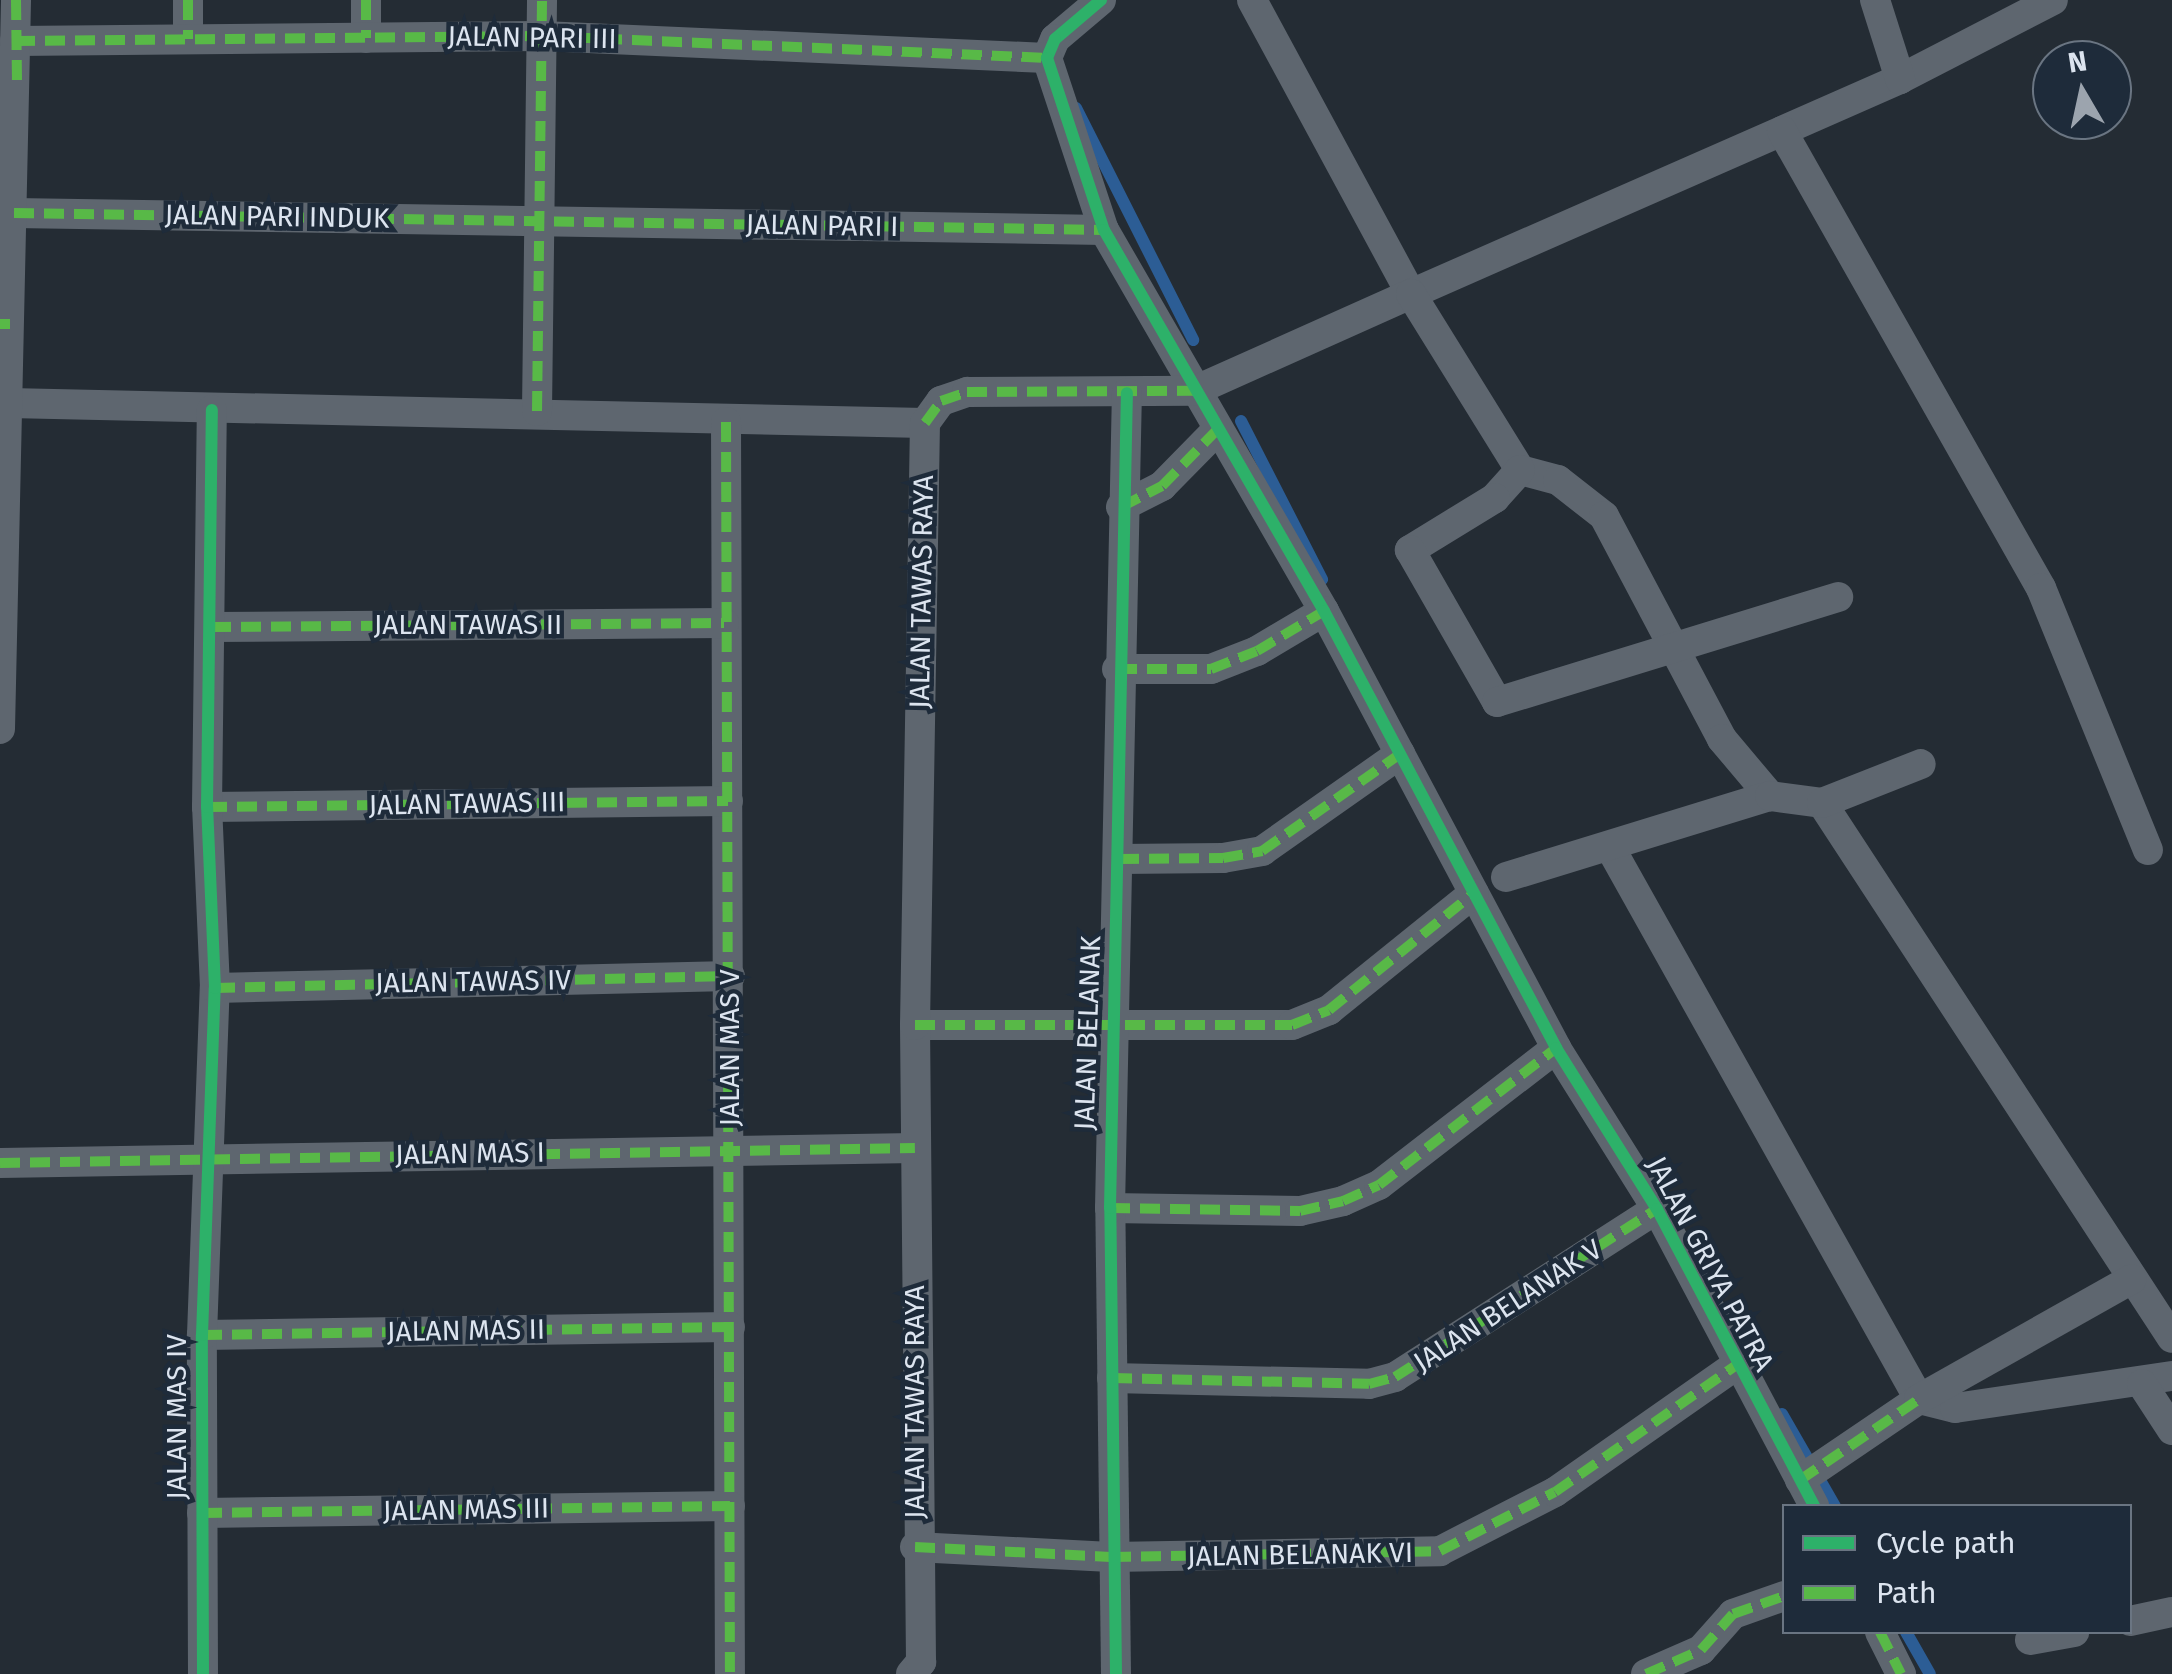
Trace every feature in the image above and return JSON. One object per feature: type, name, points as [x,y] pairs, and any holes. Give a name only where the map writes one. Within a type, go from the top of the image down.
[{"type":"street","points":[[0,728],[9,403],[5,324],[14,213],[8,80],[16,41],[16,0]]},
{"type":"street","points":[[188,0],[188,39]]},
{"type":"street","points":[[366,0],[366,38]]},
{"type":"street","points":[[537,411],[542,0]]},
{"type":"street","points":[[1047,58],[1054,39],[1101,0]]},
{"type":"street","points":[[1252,0],[1411,294],[1520,470],[1558,480],[1604,516],[1722,739],[1770,796]]},
{"type":"street","points":[[1875,0],[1900,79]]},
{"type":"street","points":[[9,403],[212,410],[537,411],[726,422],[925,423],[941,401],[967,392],[1194,391],[1900,79],[2053,0]]},
{"type":"street","name":"JALAN PARI III","points":[[16,41],[542,36],[1047,58]]},
{"type":"street","name":"JALAN GRIYA PATRA","points":[[1047,58],[1104,230],[1324,610],[1556,1048],[1657,1208],[1734,1366],[1813,1481]]},
{"type":"street","points":[[1782,131],[2041,588],[2148,850]]},
{"type":"street","name":"JALAN PARI INDUK","points":[[14,213],[540,221]]},
{"type":"street","name":"JALAN PARI I","points":[[540,221],[1104,230]]},
{"type":"street","name":"JALAN BELANAK","points":[[1116,1674],[1111,1557],[1110,1208],[1119,859],[1117,670],[1127,393]]},
{"type":"street","name":"JALAN MAS IV","points":[[203,1674],[202,1334],[214,988],[207,807],[212,410]]},
{"type":"street","name":"JALAN MAS V","points":[[726,422],[730,1674]]},
{"type":"street","name":"JALAN TAWAS RAYA","points":[[911,1674],[920,1662],[915,1547],[915,1025],[925,423]]},
{"type":"street","points":[[1121,507],[1162,486],[1217,430]]},
{"type":"street","points":[[1520,470],[1494,498],[1410,550],[1497,702],[1672,644],[1838,596]]},
{"type":"street","points":[[1117,670],[1211,669],[1257,651],[1324,610]]},
{"type":"street","name":"JALAN TAWAS II","points":[[211,627],[724,623]]},
{"type":"street","points":[[1119,859],[1223,858],[1262,851],[1400,754]]},
{"type":"street","points":[[1506,877],[1611,849],[1770,796],[1822,804],[1921,764]]},
{"type":"street","name":"JALAN TAWAS III","points":[[207,807],[728,801]]},
{"type":"street","points":[[1822,804],[2172,1338]]},
{"type":"street","points":[[1611,849],[1919,1400],[1955,1408],[2142,1384],[2172,1376]]},
{"type":"street","points":[[915,1025],[1292,1025],[1329,1010],[1474,894]]},
{"type":"street","name":"JALAN TAWAS IV","points":[[214,988],[730,976]]},
{"type":"street","points":[[1110,1208],[1300,1211],[1343,1201],[1379,1185],[1556,1048]]},
{"type":"street","name":"JALAN MAS I","points":[[0,1163],[730,1148],[915,1148]]},
{"type":"street","name":"JALAN BELANAK V","points":[[1112,1378],[1369,1384],[1395,1377],[1657,1208]]},
{"type":"street","points":[[1813,1481],[1919,1400],[2132,1279]]},
{"type":"street","name":"JALAN MAS II","points":[[202,1334],[730,1326]]},
{"type":"street","name":"JALAN BELANAK VI","points":[[915,1547],[1111,1557],[1440,1551],[1555,1492],[1734,1366]]},
{"type":"street","points":[[2142,1384],[2172,1430]]},
{"type":"street","name":"JALAN MAS III","points":[[202,1513],[730,1506]]},
{"type":"street","points":[[1646,1674],[1701,1650],[1714,1627],[1733,1614],[1782,1597]]},
{"type":"street","points":[[2132,1620],[2172,1612]]},
{"type":"street","points":[[1881,1634],[1902,1674]]},
{"type":"street","points":[[2030,1640],[2063,1634]]},
{"type":"waterway","points":[[1076,108],[1193,340]]},
{"type":"waterway","points":[[1241,421],[1322,579]]},
{"type":"waterway","points":[[1782,1414],[1834,1504]]},
{"type":"waterway","points":[[1907,1634],[1930,1674]]},
{"type":"marked path","points":[[16,0],[17,80]]},
{"type":"marked path","points":[[188,0],[188,39]]},
{"type":"marked path","points":[[366,0],[366,38]]},
{"type":"marked path","points":[[537,411],[542,0]]},
{"type":"marked path","points":[[15,41],[542,36],[1047,58]]},
{"type":"marked path","points":[[14,213],[1104,230]]},
{"type":"marked path","points":[[0,324],[10,324]]},
{"type":"marked path","points":[[925,423],[941,401],[967,392],[1194,391]]},
{"type":"marked path","points":[[726,422],[730,1674]]},
{"type":"marked path","points":[[1121,507],[1162,486],[1217,430]]},
{"type":"marked path","points":[[1117,669],[1211,669],[1257,651],[1324,611]]},
{"type":"marked path","points":[[211,627],[724,623]]},
{"type":"marked path","points":[[1119,859],[1223,858],[1262,851],[1400,754]]},
{"type":"marked path","points":[[207,807],[728,801]]},
{"type":"marked path","points":[[915,1025],[1292,1025],[1329,1010],[1474,893]]},
{"type":"marked path","points":[[215,988],[730,976]]},
{"type":"marked path","points":[[1110,1208],[1300,1211],[1343,1201],[1379,1185],[1556,1048]]},
{"type":"marked path","points":[[0,1163],[915,1148]]},
{"type":"marked path","points":[[1112,1378],[1369,1384],[1395,1377],[1657,1209]]},
{"type":"marked path","points":[[202,1335],[730,1327]]},
{"type":"marked path","points":[[915,1547],[1111,1557],[1440,1551],[1555,1492],[1735,1366]]},
{"type":"marked path","points":[[1800,1480],[1919,1399]]},
{"type":"marked path","points":[[202,1513],[730,1506]]},
{"type":"marked path","points":[[1646,1674],[1701,1650],[1733,1614],[1782,1597]]},
{"type":"marked path","points":[[1881,1634],[1901,1674]]},
{"type":"cycle path","points":[[1101,0],[1055,39],[1047,58],[1104,230],[1324,611],[1556,1048],[1657,1209],[1813,1504]]},
{"type":"cycle path","points":[[1116,1674],[1110,1208],[1127,393]]},
{"type":"cycle path","points":[[203,1674],[202,1335],[215,988],[207,807],[212,410]]}]
